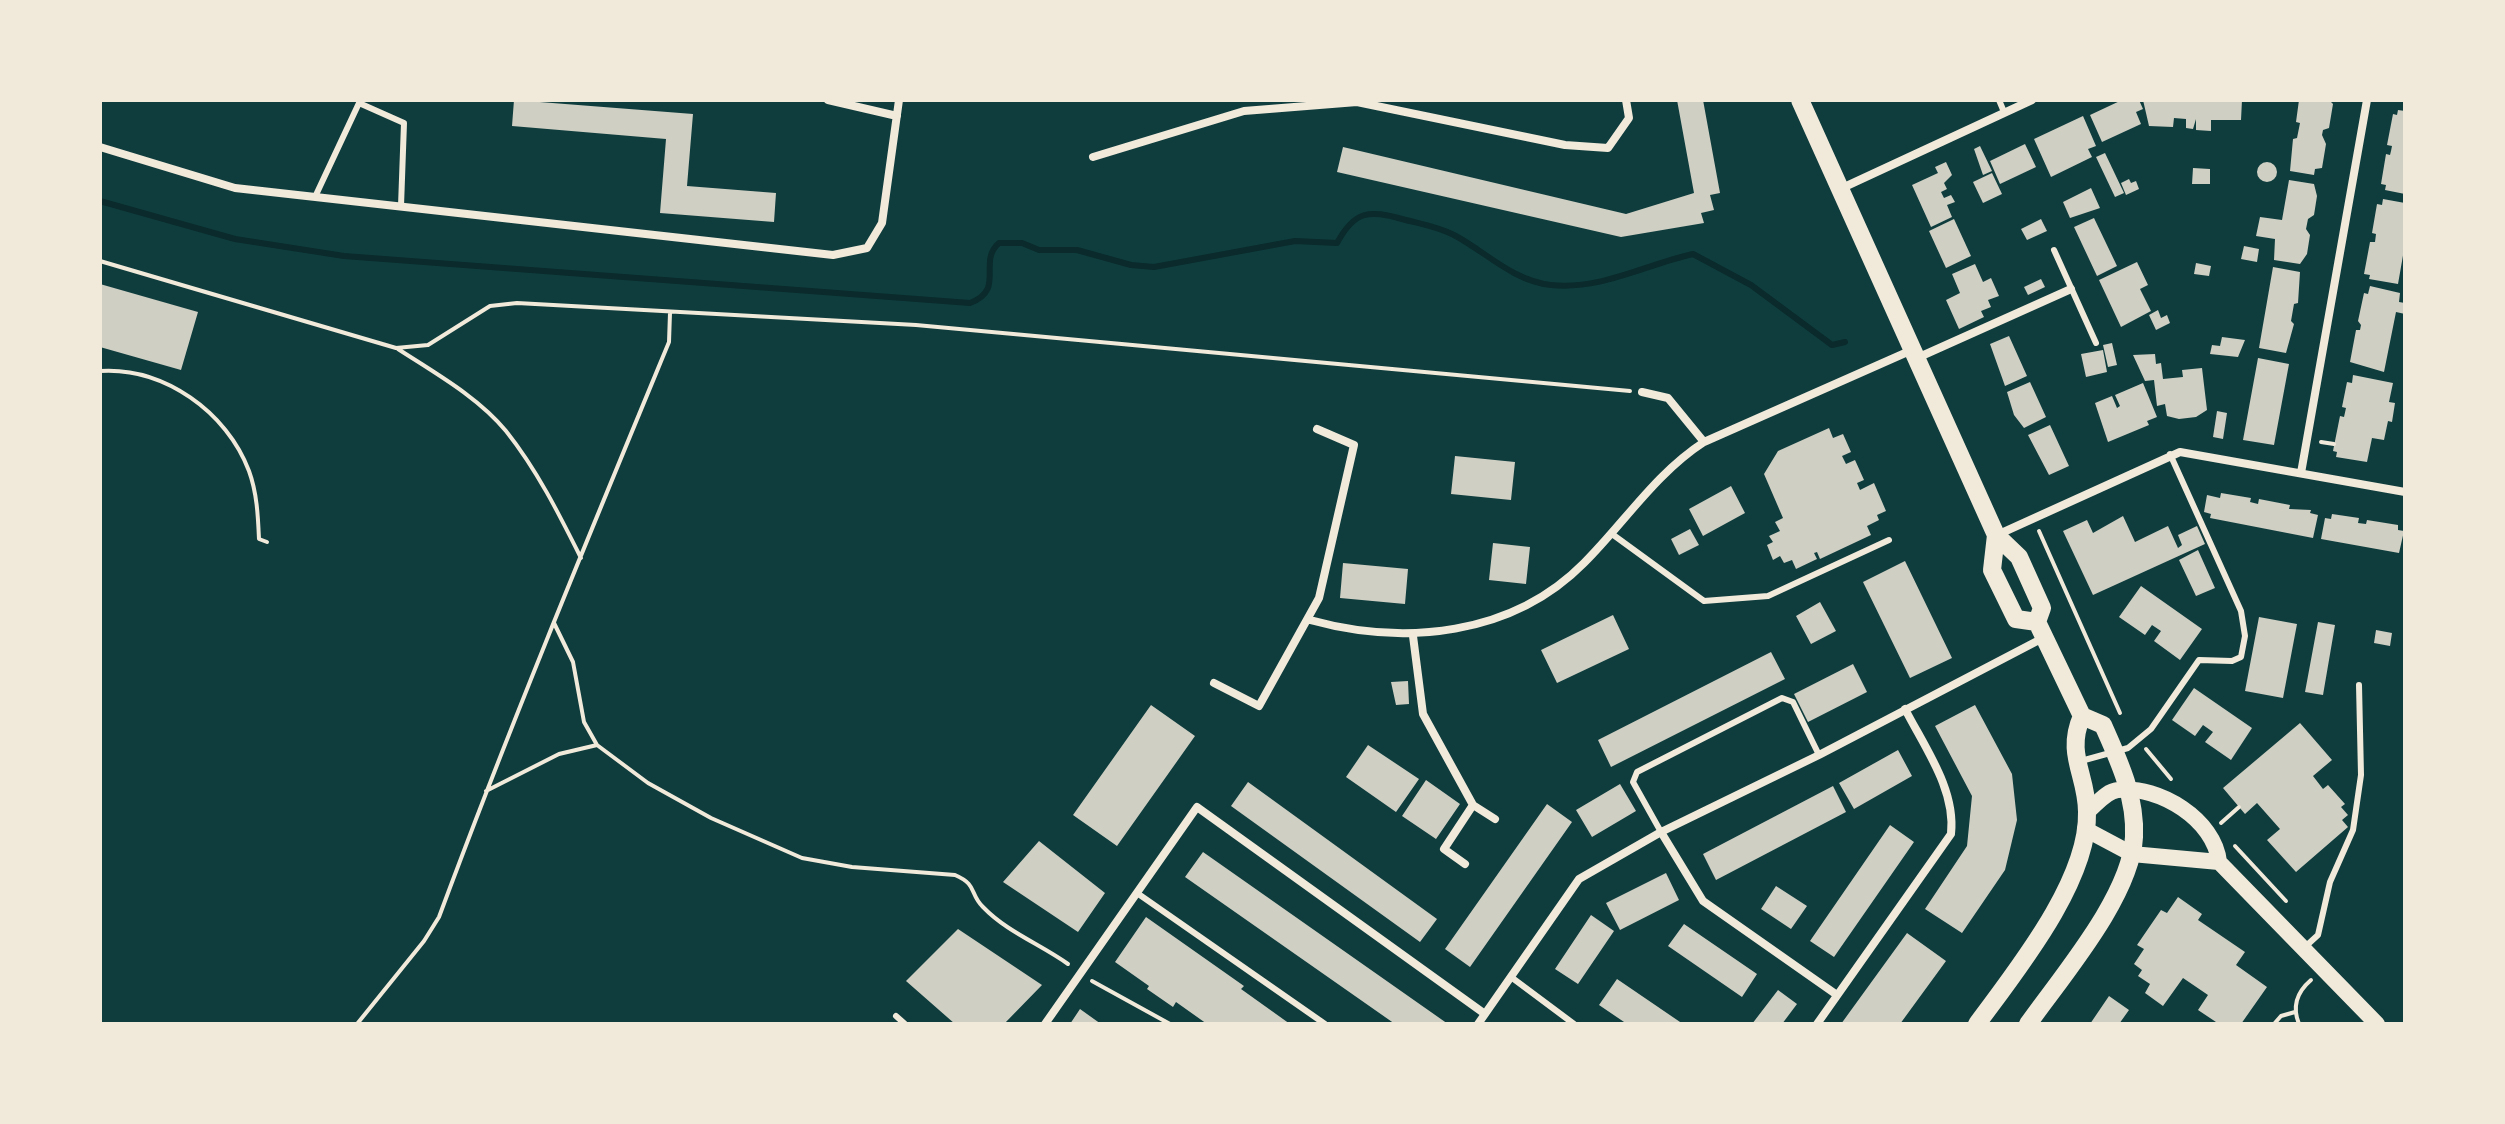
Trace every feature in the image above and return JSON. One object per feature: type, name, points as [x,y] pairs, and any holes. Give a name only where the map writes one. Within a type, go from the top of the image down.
[{"type":"main road","points":[[1800,100],[1996,535],[2019,557],[2042,608],[2040,630],[2082,716],[2103,725],[2129,791],[2132,854],[2122,888],[2028,1024]]},
{"type":"main road","points":[[1996,535],[1992,570],[2016,619],[2040,630]]},
{"type":"main road","points":[[2082,716],[2073,737],[2086,820],[2132,854],[2219,862]]},
{"type":"main road","points":[[1977,1024],[2028,956],[2065,895],[2086,820],[2105,795],[2117,790],[2159,797],[2188,812],[2217,845],[2219,862],[2377,1024]]},
{"type":"street","points":[[828,100],[897,116]]},
{"type":"street","points":[[100,147],[235,188],[833,255],[867,248],[882,223],[899,100]]},
{"type":"street","points":[[1093,157],[1244,111],[1357,102],[1565,145],[1608,148],[1629,118],[1626,100]]},
{"type":"street","points":[[1839,190],[2032,100]]},
{"type":"street","points":[[2301,473],[2367,100]]},
{"type":"street","points":[[1310,620],[1339,628],[1413,636],[1479,624],[1532,602],[1581,567],[1661,475],[1704,442],[2071,289]]},
{"type":"street","points":[[1642,392],[1668,398],[1704,442]]},
{"type":"street","points":[[1214,683],[1259,706],[1310,620],[1338,531],[1354,445],[1317,429]]},
{"type":"street","points":[[1996,535],[2180,452],[2405,492]]},
{"type":"street","points":[[1478,1024],[1579,879],[1661,832],[1905,709],[2040,630]]},
{"type":"street","points":[[1413,636],[1423,714],[1473,805],[1495,819]]},
{"type":"street","points":[[1817,1024],[1951,834],[1954,811],[1905,709]]},
{"type":"street","points":[[1465,864],[1444,849],[1473,805]]},
{"type":"street","points":[[1045,1024],[1197,807],[1485,1014]]},
{"type":"street","points":[[1661,832],[1703,901],[1837,995]]},
{"type":"lane","points":[[1999,100],[2004,112]]},
{"type":"lane","points":[[315,197],[360,102],[404,123],[401,206]]},
{"type":"lane","points":[[2054,250],[2096,343]]},
{"type":"lane","points":[[2078,762],[2115,752],[2138,740],[2151,729],[2191,667],[2199,660],[2232,661],[2241,657],[2245,636],[2241,611],[2170,454]]},
{"type":"lane","points":[[1612,534],[1704,601],[1768,596],[1889,540]]},
{"type":"lane","points":[[2303,949],[2318,935],[2330,882],[2353,830],[2361,775],[2359,685]]},
{"type":"lane","points":[[1661,832],[1633,782],[1637,772],[1782,698],[1793,702],[1819,755]]},
{"type":"lane","points":[[1137,893],[1325,1024]]},
{"type":"lane","points":[[1511,977],[1574,1024]]},
{"type":"lane","points":[[896,1016],[905,1024]]},
{"type":"path","points":[[100,261],[396,348],[461,391],[504,429],[548,492],[582,559]]},
{"type":"path","points":[[396,348],[428,345],[490,306],[517,303],[916,325],[1642,392]]},
{"type":"path","points":[[357,1024],[424,941],[439,917],[524,689],[582,559],[669,342],[670,313]]},
{"type":"path","points":[[100,371],[115,370],[172,386],[218,420],[238,447],[249,471],[259,539],[267,542]]},
{"type":"path","points":[[2038,529],[2115,706],[2173,782]]},
{"type":"path","points":[[554,623],[573,662],[584,722],[597,745],[648,783],[766,845],[802,858],[852,867],[955,875],[967,881],[983,907],[1010,930],[1029,937],[1144,1013],[1170,1024]]},
{"type":"path","points":[[486,791],[559,754],[597,745]]},
{"type":"path","points":[[2217,827],[2239,807]]},
{"type":"path","points":[[2227,838],[2290,905]]},
{"type":"path","points":[[2299,1024],[2295,1012],[2302,988],[2323,969]]},
{"type":"path","points":[[2274,1024],[2281,1016],[2295,1012]]},
{"type":"building","points":[[514,100],[693,114],[687,186],[776,193],[774,222],[660,213],[666,139],[512,126]]},
{"type":"building","points":[[1677,100],[1703,100],[1720,193],[1710,195],[1714,210],[1701,213],[1704,223],[1621,237],[1337,172],[1343,147],[1626,214],[1694,193]]},
{"type":"building","points":[[2122,100],[2139,100],[2143,109],[2136,112],[2141,124],[2102,142],[2090,115]]},
{"type":"building","points":[[2143,100],[2242,100],[2241,120],[2211,120],[2211,131],[2196,130],[2196,119],[2193,129],[2186,128],[2186,119],[2174,118],[2173,127],[2149,126]]},
{"type":"building","points":[[2299,100],[2329,100],[2333,104],[2329,128],[2323,130],[2322,135],[2326,144],[2322,168],[2315,169],[2314,175],[2290,171],[2293,139],[2297,138],[2300,123],[2296,122]]},
{"type":"building","points":[[2398,110],[2405,111],[2405,194],[2385,190],[2386,185],[2381,184],[2386,154],[2390,155],[2392,146],[2387,145],[2393,114],[2397,115]]},
{"type":"building","points":[[2083,116],[2096,146],[2088,149],[2092,157],[2051,177],[2034,139]]},
{"type":"building","points":[[2025,144],[2036,167],[2000,184],[1990,161]]},
{"type":"building","points":[[1980,146],[1992,171],[1983,175],[1974,149]]},
{"type":"building","points":[[2105,153],[2124,193],[2115,197],[2096,157]]},
{"type":"building","points":[[1946,162],[1952,175],[1944,183],[1947,189],[1941,192],[1944,198],[1951,195],[1955,202],[1947,205],[1952,217],[1931,227],[1912,185],[1938,173],[1935,167]]},
{"type":"building","points":[[2267,162],[2274,165],[2277,172],[2274,179],[2267,182],[2260,179],[2257,172],[2260,165]]},
{"type":"building","points":[[2193,168],[2210,169],[2210,184],[2192,184]]},
{"type":"building","points":[[1992,173],[2002,194],[1983,203],[1973,182]]},
{"type":"building","points":[[2129,179],[2131,183],[2136,181],[2139,189],[2126,195],[2121,183]]},
{"type":"building","points":[[2289,180],[2314,184],[2317,196],[2314,215],[2308,219],[2306,229],[2310,235],[2307,254],[2300,264],[2274,260],[2275,239],[2256,236],[2260,217],[2282,220]]},
{"type":"building","points":[[2091,188],[2100,208],[2070,218],[2063,202]]},
{"type":"building","points":[[2383,199],[2405,203],[2405,244],[2398,284],[2369,279],[2370,275],[2364,274],[2370,242],[2375,242],[2376,234],[2372,233],[2377,204],[2382,205]]},
{"type":"building","points":[[2094,218],[2117,266],[2097,276],[2074,227]]},
{"type":"building","points":[[1954,219],[1971,256],[1946,268],[1929,231]]},
{"type":"building","points":[[2041,219],[2047,231],[2027,240],[2021,229]]},
{"type":"building","points":[[2244,246],[2259,249],[2257,262],[2241,259]]},
{"type":"building","points":[[2137,262],[2148,285],[2140,289],[2151,311],[2121,327],[2099,280]]},
{"type":"building","points":[[2196,263],[2211,266],[2209,276],[2194,274]]},
{"type":"building","points":[[1975,264],[1983,282],[1991,278],[1999,296],[1988,300],[1991,307],[1981,311],[1984,317],[1959,329],[1946,300],[1960,293],[1952,274]]},
{"type":"building","points":[[2273,267],[2300,272],[2298,303],[2294,304],[2291,321],[2294,324],[2286,353],[2259,348]]},
{"type":"building","points":[[2041,279],[2045,287],[2028,295],[2024,287]]},
{"type":"building","points":[[100,284],[198,312],[181,370],[100,347]]},
{"type":"building","points":[[2370,286],[2400,293],[2399,302],[2405,303],[2405,314],[2396,312],[2384,372],[2350,362],[2356,330],[2360,330],[2358,321],[2364,293],[2368,294]]},
{"type":"building","points":[[2158,310],[2161,318],[2167,315],[2170,323],[2156,330],[2149,315]]},
{"type":"building","points":[[2009,336],[2027,376],[2005,386],[1990,344]]},
{"type":"building","points":[[2222,337],[2245,340],[2238,357],[2210,354],[2212,345],[2220,346]]},
{"type":"building","points":[[2112,343],[2117,365],[2108,367],[2103,345]]},
{"type":"building","points":[[2103,350],[2107,372],[2086,377],[2081,354]]},
{"type":"building","points":[[2155,354],[2156,364],[2161,363],[2163,379],[2183,377],[2182,370],[2202,368],[2207,410],[2196,417],[2179,419],[2167,416],[2165,404],[2157,406],[2154,380],[2145,381],[2133,355]]},
{"type":"building","points":[[2258,358],[2289,364],[2274,445],[2243,440]]},
{"type":"building","points":[[2353,375],[2393,383],[2389,402],[2395,403],[2392,422],[2388,421],[2384,440],[2372,438],[2367,462],[2336,457],[2337,452],[2333,451],[2340,416],[2344,417],[2346,408],[2342,407],[2347,382],[2352,383]]},
{"type":"building","points":[[2030,382],[2046,417],[2024,428],[2014,415],[2007,392]]},
{"type":"building","points":[[2143,383],[2157,417],[2147,421],[2149,425],[2108,442],[2095,403],[2112,396],[2117,408],[2120,406],[2115,395]]},
{"type":"building","points":[[2217,411],[2227,413],[2223,439],[2213,437]]},
{"type":"building","points":[[2050,425],[2069,466],[2049,475],[2028,435]]},
{"type":"building","points":[[1829,428],[1833,438],[1843,434],[1851,452],[1842,456],[1846,464],[1855,460],[1864,480],[1857,483],[1860,490],[1874,483],[1886,511],[1877,515],[1879,520],[1867,526],[1871,535],[1820,559],[1817,552],[1814,553],[1817,559],[1796,569],[1792,560],[1784,563],[1780,556],[1773,560],[1767,545],[1773,542],[1769,536],[1780,531],[1775,522],[1783,518],[1764,474],[1778,451]]},
{"type":"building","points":[[1455,456],[1515,462],[1511,500],[1451,494]]},
{"type":"building","points":[[1731,486],[1745,513],[1703,536],[1689,509]]},
{"type":"building","points":[[2221,493],[2251,498],[2250,502],[2258,504],[2259,499],[2290,505],[2289,509],[2311,510],[2310,513],[2318,515],[2313,538],[2210,518],[2211,514],[2204,512],[2207,495],[2220,498]]},
{"type":"building","points":[[2332,514],[2359,518],[2358,523],[2366,524],[2367,520],[2398,525],[2398,530],[2404,531],[2399,553],[2321,539],[2325,518],[2331,519]]},
{"type":"building","points":[[2123,516],[2135,542],[2168,526],[2178,548],[2182,545],[2178,535],[2197,526],[2205,544],[2093,595],[2063,531],[2087,520],[2093,533]]},
{"type":"building","points":[[1690,529],[1699,545],[1679,555],[1671,539]]},
{"type":"building","points":[[1493,543],[1530,547],[1526,584],[1489,580]]},
{"type":"building","points":[[2198,550],[2215,588],[2196,596],[2179,560]]},
{"type":"building","points":[[1905,561],[1952,658],[1910,678],[1863,582]]},
{"type":"building","points":[[1343,563],[1408,569],[1405,604],[1340,598]]},
{"type":"building","points":[[2141,586],[2202,629],[2180,660],[2154,641],[2161,631],[2152,625],[2145,635],[2119,617]]},
{"type":"building","points":[[1820,602],[1836,631],[1811,644],[1796,616]]},
{"type":"building","points":[[1613,615],[1629,649],[1557,683],[1541,650]]},
{"type":"building","points":[[2259,617],[2297,624],[2283,698],[2245,691]]},
{"type":"building","points":[[2318,622],[2335,625],[2323,695],[2305,692]]},
{"type":"building","points":[[2376,630],[2392,633],[2390,646],[2374,643]]},
{"type":"building","points":[[1771,652],[1785,679],[1611,767],[1598,740]]},
{"type":"building","points":[[1853,664],[1867,692],[1808,722],[1794,694]]},
{"type":"building","points":[[1408,681],[1409,704],[1396,705],[1391,682]]},
{"type":"building","points":[[2194,688],[2252,728],[2231,760],[2205,742],[2213,732],[2203,725],[2195,736],[2172,720]]},
{"type":"building","points":[[1151,705],[1195,736],[1117,846],[1073,815]]},
{"type":"building","points":[[1975,705],[2012,774],[2017,820],[2005,870],[1962,933],[1925,909],[1967,846],[1972,796],[1935,726]]},
{"type":"building","points":[[2300,723],[2332,760],[2313,776],[2323,789],[2328,785],[2345,804],[2341,807],[2348,815],[2342,820],[2348,827],[2296,872],[2267,840],[2280,829],[2257,803],[2245,814],[2223,788]]},
{"type":"building","points":[[1368,745],[1419,779],[1396,812],[1346,777]]},
{"type":"building","points":[[1898,750],[1912,776],[1854,809],[1839,783]]},
{"type":"building","points":[[1426,780],[1460,804],[1436,839],[1402,816]]},
{"type":"building","points":[[1248,782],[1437,919],[1420,942],[1231,806]]},
{"type":"building","points":[[1620,784],[1636,811],[1592,837],[1576,810]]},
{"type":"building","points":[[1833,786],[1846,812],[1716,880],[1703,854]]},
{"type":"building","points":[[1547,804],[1572,822],[1470,967],[1445,949]]},
{"type":"building","points":[[1890,825],[1914,842],[1834,957],[1810,941]]},
{"type":"building","points":[[1039,841],[1105,893],[1078,932],[1003,882]]},
{"type":"building","points":[[1203,852],[1448,1024],[1395,1024],[1185,877]]},
{"type":"building","points":[[1666,873],[1679,900],[1620,930],[1606,903]]},
{"type":"building","points":[[1776,886],[1807,906],[1791,929],[1761,909]]},
{"type":"building","points":[[2178,897],[2202,914],[2198,920],[2245,952],[2236,965],[2267,987],[2241,1024],[2219,1024],[2198,1010],[2208,995],[2183,978],[2163,1006],[2145,993],[2150,984],[2138,976],[2142,970],[2134,964],[2144,949],[2137,945],[2161,910],[2167,913]]},
{"type":"building","points":[[1591,915],[1614,931],[1578,984],[1555,969]]},
{"type":"building","points":[[1146,917],[1244,986],[1241,989],[1290,1024],[1207,1024],[1176,1002],[1173,1007],[1147,989],[1149,986],[1115,962]]},
{"type":"building","points":[[1684,924],[1757,974],[1742,997],[1668,946]]},
{"type":"building","points":[[958,929],[1042,985],[1004,1024],[955,1024],[906,981]]},
{"type":"building","points":[[1907,933],[1946,961],[1900,1024],[1841,1024]]},
{"type":"building","points":[[1617,979],[1683,1024],[1627,1024],[1599,1005]]},
{"type":"building","points":[[1778,990],[1797,1004],[1782,1024],[1752,1024]]},
{"type":"building","points":[[2109,996],[2129,1010],[2119,1024],[2090,1024]]},
{"type":"building","points":[[1080,1009],[1101,1024],[1070,1024]]},
{"type":"waterway","points":[[100,201],[235,239],[344,256],[970,303],[987,291],[990,259],[999,243],[1022,243],[1039,250],[1077,250],[1131,265],[1154,267],[1295,241],[1337,243],[1357,219],[1364,215],[1380,214],[1447,232],[1512,272],[1551,285],[1588,284],[1693,254],[1751,285],[1832,345],[1845,342]]}]
